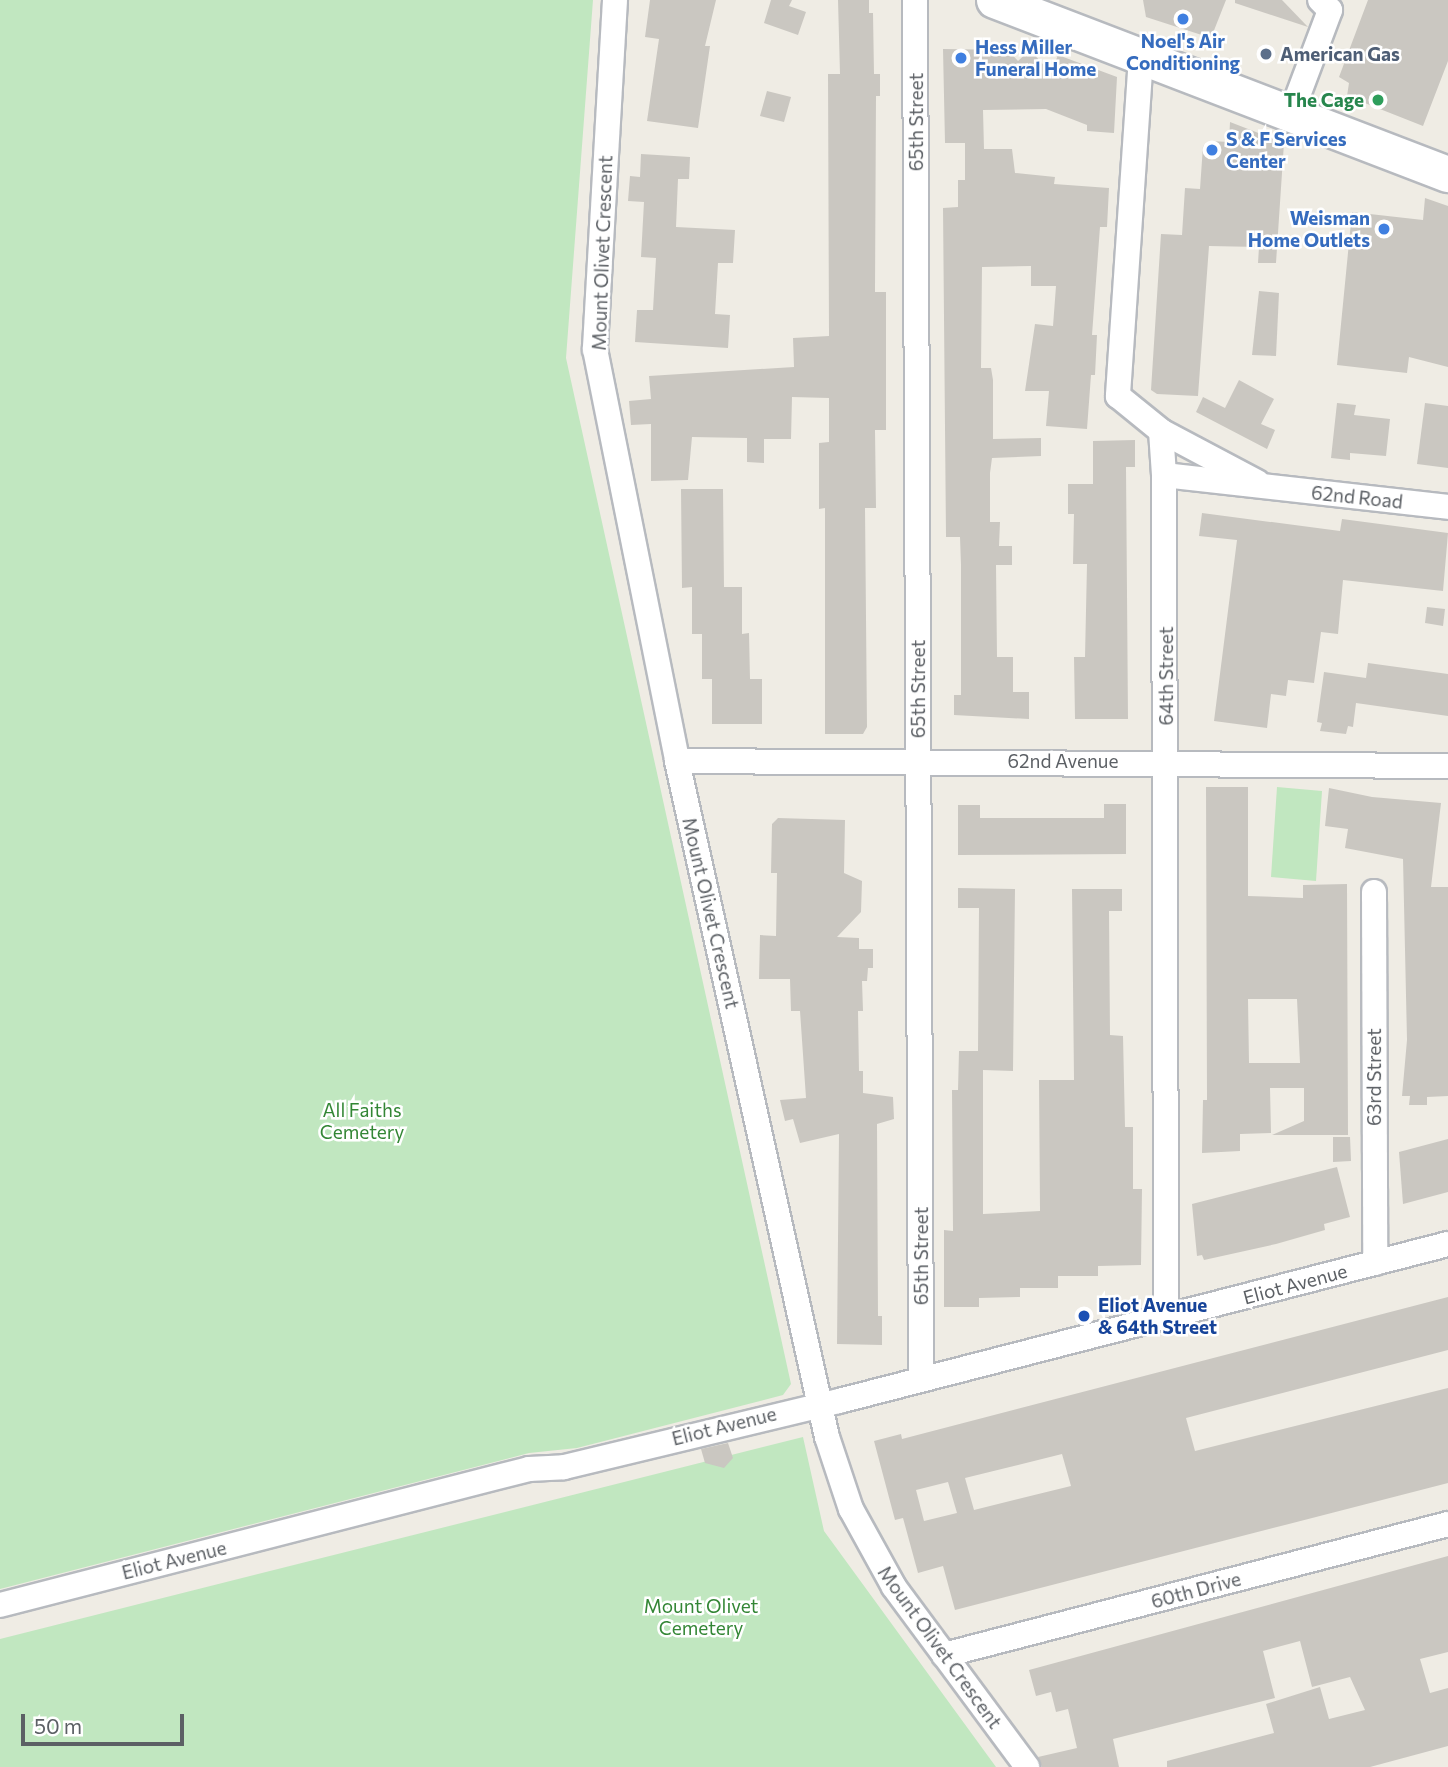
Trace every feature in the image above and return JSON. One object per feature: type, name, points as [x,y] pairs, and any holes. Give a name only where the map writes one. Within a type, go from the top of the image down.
[{"type":"main road","points":[[994,0],[1448,174]]},
{"type":"street","name":"Mount Olivet Crescent","points":[[615,0],[595,349],[677,761],[834,1462],[867,1541],[894,1587],[1027,1767]]},
{"type":"street","name":"65th Street","points":[[915,0],[921,1378]]},
{"type":"street","points":[[1290,114],[1330,10],[1320,0]]},
{"type":"street","points":[[1141,57],[1118,396],[1161,431]]},
{"type":"street","name":"64th Street","points":[[1161,431],[1164,475],[1166,761],[1166,1318]]},
{"type":"street","name":"62nd Road","points":[[1161,431],[1266,487]]},
{"type":"street","name":"62nd Road","points":[[1164,475],[1448,507]]},
{"type":"street","name":"62nd Avenue","points":[[677,761],[1166,761],[1448,766]]},
{"type":"street","name":"63rd Street","points":[[1374,892],[1375,1263]]},
{"type":"street","name":"Eliot Avenue","points":[[0,1605],[529,1469],[564,1467],[821,1405],[1448,1244]]},
{"type":"street","name":"60th Drive","points":[[944,1656],[1448,1524]]},
{"type":"green space","name":"All Faiths Cemetery","points":[[0,0],[593,0],[566,358],[791,1384],[783,1395],[577,1448],[529,1453],[0,1589]]},
{"type":"green space","points":[[1277,787],[1322,791],[1316,881],[1271,877]]},
{"type":"green space","name":"Mount Olivet Cemetery","points":[[803,1437],[824,1531],[996,1767],[0,1767],[0,1639]]},
{"type":"building","points":[[650,0],[716,0],[705,46],[710,46],[698,128],[647,121],[659,39],[645,37]]},
{"type":"building","points":[[771,0],[792,0],[789,6],[806,12],[798,35],[764,23]]},
{"type":"building","points":[[838,0],[869,0],[869,13],[873,13],[874,74],[880,74],[880,96],[876,96],[875,292],[886,292],[886,430],[875,430],[876,508],[865,508],[867,727],[863,734],[825,734],[825,508],[819,509],[819,443],[829,442],[829,398],[792,397],[791,439],[764,439],[764,463],[747,462],[747,438],[692,437],[688,480],[651,481],[651,424],[631,425],[629,401],[651,399],[649,376],[794,367],[793,338],[829,336],[828,74],[840,74]]},
{"type":"building","points":[[1143,0],[1226,0],[1211,38],[1146,17]]},
{"type":"building","points":[[1235,0],[1282,0],[1308,27],[1235,3]]},
{"type":"building","points":[[1368,0],[1448,0],[1448,61],[1423,126],[1347,96],[1349,83],[1339,77]]},
{"type":"building","points":[[943,49],[1008,50],[1018,61],[1030,50],[1051,73],[1058,55],[1117,77],[1114,133],[1087,131],[1087,125],[1046,109],[983,110],[984,149],[1012,149],[1015,173],[1055,177],[1054,184],[1109,188],[1107,227],[1100,227],[1092,335],[1097,335],[1095,375],[1091,375],[1087,429],[1046,426],[1049,391],[1025,391],[1035,324],[1053,326],[1056,286],[1031,286],[1031,266],[982,267],[981,368],[991,368],[993,439],[1041,438],[1041,456],[992,458],[990,473],[990,522],[1000,522],[999,546],[1012,546],[1012,565],[996,565],[997,657],[1013,657],[1013,692],[1029,692],[1029,719],[954,715],[954,695],[961,695],[961,565],[960,537],[946,537],[943,208],[958,207],[958,180],[965,180],[965,143],[945,143]]},
{"type":"building","points":[[767,91],[791,97],[784,122],[760,116]]},
{"type":"building","points":[[1230,122],[1284,143],[1276,263],[1258,263],[1259,247],[1209,246],[1198,396],[1157,394],[1151,390],[1161,234],[1182,235],[1185,188],[1200,189],[1203,146],[1210,141],[1229,142]]},
{"type":"building","points":[[641,154],[690,157],[689,179],[678,179],[676,227],[735,230],[733,263],[718,263],[715,314],[730,315],[728,348],[635,342],[637,310],[653,310],[656,258],[641,257],[644,202],[628,201],[630,176],[640,177]]},
{"type":"building","points":[[1425,198],[1448,206],[1448,367],[1409,357],[1407,373],[1337,365],[1352,212],[1423,220]]},
{"type":"building","points":[[1259,291],[1279,293],[1276,356],[1252,355]]},
{"type":"building","points":[[1239,380],[1274,399],[1261,424],[1275,430],[1267,449],[1196,412],[1203,397],[1225,408]]},
{"type":"building","points":[[1337,403],[1356,405],[1354,415],[1390,419],[1386,456],[1350,453],[1350,460],[1331,458]]},
{"type":"building","points":[[1425,403],[1448,406],[1448,468],[1417,464]]},
{"type":"building","points":[[1135,440],[1135,467],[1126,467],[1128,719],[1075,719],[1074,657],[1085,657],[1087,564],[1073,564],[1074,514],[1068,514],[1068,484],[1093,484],[1093,441]]},
{"type":"building","points":[[681,489],[723,489],[724,587],[742,587],[742,634],[749,633],[750,679],[762,679],[762,724],[712,724],[712,679],[702,679],[702,634],[692,634],[692,587],[682,588]]},
{"type":"building","points":[[1202,513],[1340,531],[1342,519],[1448,533],[1443,591],[1343,580],[1338,634],[1321,632],[1314,683],[1288,680],[1286,696],[1271,694],[1267,728],[1214,721],[1237,540],[1199,536]]},
{"type":"building","points":[[1427,607],[1445,609],[1443,626],[1425,623]]},
{"type":"building","points":[[1368,663],[1448,674],[1448,716],[1356,703],[1353,727],[1348,726],[1346,734],[1320,731],[1322,723],[1317,722],[1324,672],[1366,678]]},
{"type":"building","points":[[1206,787],[1248,787],[1248,896],[1303,898],[1303,885],[1347,884],[1348,1135],[1272,1135],[1304,1121],[1304,1088],[1270,1088],[1271,1133],[1240,1134],[1240,1151],[1202,1153],[1203,1100],[1207,1100]],"holes":[[[1248,999],[1297,999],[1300,1063],[1249,1063]]]},
{"type":"building","points":[[1329,788],[1372,797],[1441,803],[1431,887],[1448,887],[1448,1096],[1427,1097],[1427,1105],[1409,1105],[1410,1096],[1402,1096],[1407,1040],[1403,859],[1345,848],[1348,829],[1325,826]]},
{"type":"building","points":[[1104,804],[1126,804],[1126,854],[958,855],[958,805],[980,805],[980,818],[1104,818]]},
{"type":"building","points":[[778,818],[845,820],[844,873],[862,881],[861,912],[837,937],[859,938],[859,949],[873,949],[873,968],[868,968],[867,981],[862,981],[863,1011],[858,1011],[859,1071],[863,1071],[863,1093],[893,1097],[894,1119],[877,1124],[878,1316],[882,1316],[882,1345],[837,1344],[839,1134],[800,1143],[793,1119],[785,1121],[780,1100],[806,1098],[800,1011],[791,1011],[790,979],[759,979],[760,935],[776,936],[777,873],[771,873],[772,824]]},
{"type":"building","points":[[958,888],[1015,889],[1013,1071],[983,1070],[983,1214],[1040,1211],[1039,1080],[1074,1080],[1072,889],[1122,889],[1122,911],[1109,911],[1110,1035],[1123,1036],[1125,1127],[1133,1127],[1133,1189],[1142,1189],[1141,1265],[1098,1266],[1098,1276],[1058,1276],[1058,1288],[1020,1288],[1020,1297],[979,1298],[979,1307],[944,1307],[944,1230],[953,1231],[952,1090],[958,1090],[959,1051],[978,1051],[979,908],[958,908]]},
{"type":"building","points":[[1333,1137],[1350,1137],[1351,1161],[1333,1162]]},
{"type":"building","points":[[1448,1139],[1448,1192],[1403,1204],[1399,1152]]},
{"type":"building","points":[[1337,1167],[1350,1217],[1324,1224],[1325,1230],[1276,1244],[1204,1260],[1202,1255],[1197,1256],[1192,1204]]},
{"type":"building","points":[[1448,1297],[1448,1350],[1186,1418],[1195,1451],[1448,1388],[1448,1483],[955,1610],[943,1566],[918,1573],[903,1518],[895,1520],[874,1441],[901,1434],[902,1439]],"holes":[[[1062,1454],[1071,1486],[974,1510],[965,1478]],[[948,1482],[957,1513],[924,1521],[916,1490]]]},
{"type":"building","points":[[728,1443],[733,1458],[724,1468],[705,1463],[701,1449]]},
{"type":"building","points":[[1448,1556],[1448,1652],[1420,1659],[1430,1693],[1448,1688],[1448,1746],[1370,1767],[1167,1767],[1167,1761],[1274,1733],[1266,1704],[1320,1687],[1329,1719],[1365,1710],[1350,1677],[1312,1687],[1300,1641],[1263,1651],[1275,1698],[1113,1739],[1119,1767],[1042,1767],[1038,1757],[1077,1748],[1068,1709],[1056,1712],[1051,1692],[1036,1696],[1029,1670]]},
{"type":"place","name":"Noel's Air Conditioning","points":[[1183,19]]},
{"type":"place","name":"American Gas","points":[[1266,54]]},
{"type":"place","name":"Hess Miller Funeral Home","points":[[961,58]]},
{"type":"place","name":"The Cage","points":[[1378,100]]},
{"type":"place","name":"S & F Services Center","points":[[1212,150]]},
{"type":"place","name":"Weisman Home Outlets","points":[[1384,229]]},
{"type":"place","name":"Eliot Avenue & 64th Street","points":[[1084,1316]]}]
